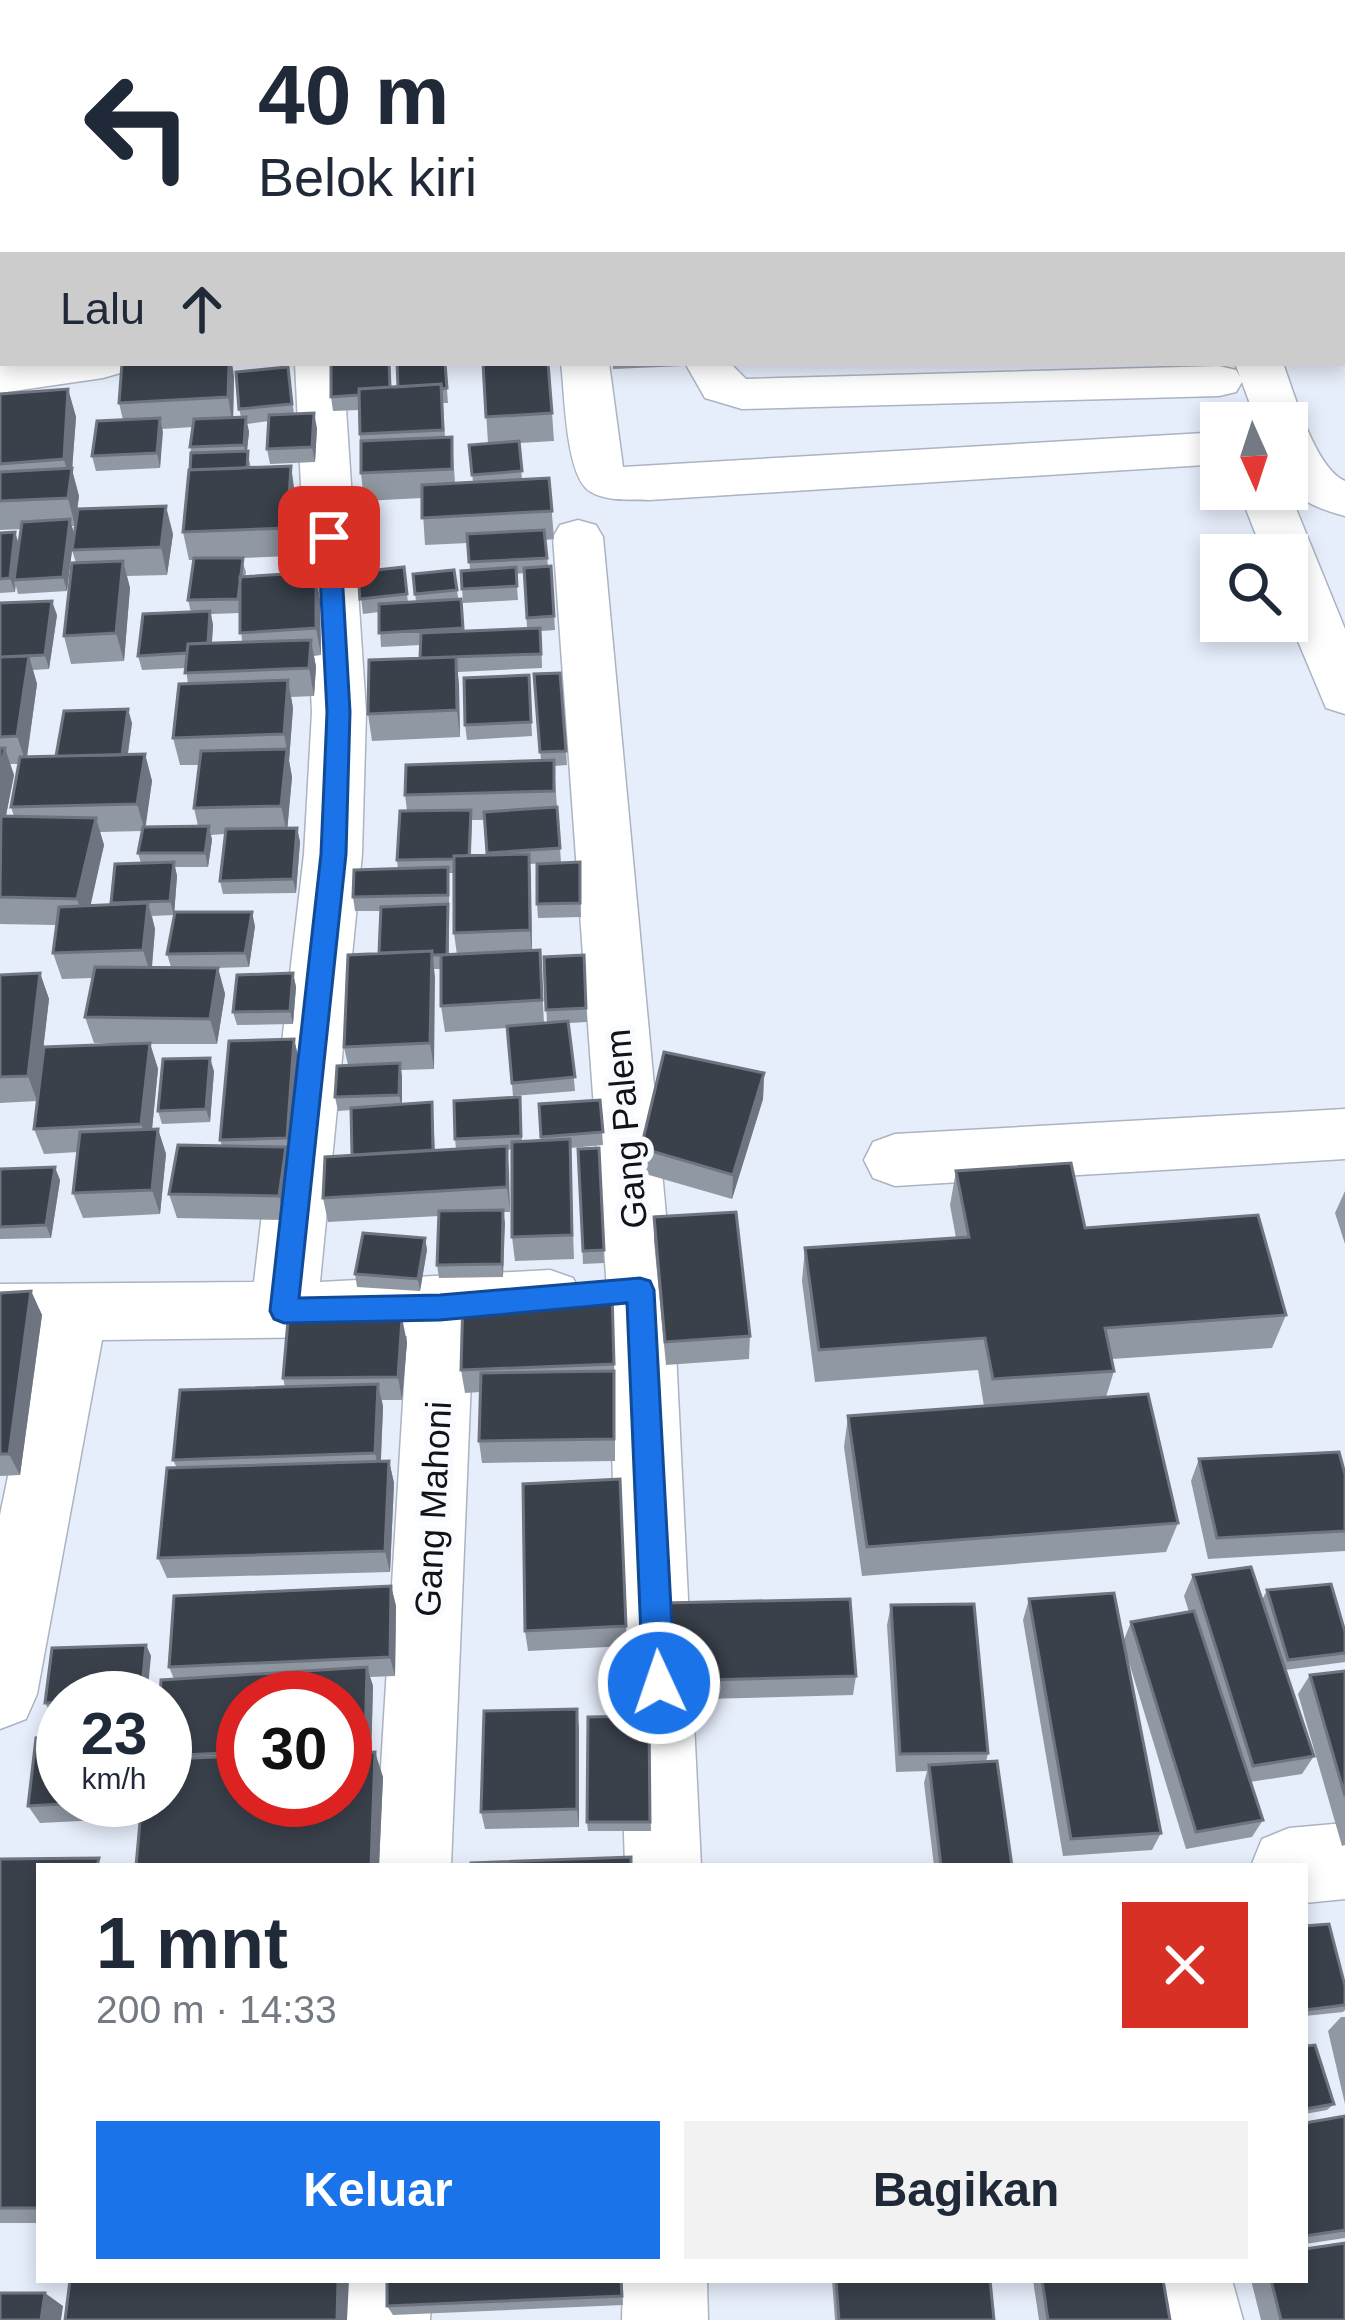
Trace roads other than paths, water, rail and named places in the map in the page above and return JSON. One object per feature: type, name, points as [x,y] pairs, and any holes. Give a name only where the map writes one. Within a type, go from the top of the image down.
[{"type":"street","points":[[0,378],[82,366]]},
{"type":"street","points":[[284,1311],[333,854],[339,712],[319,366]]},
{"type":"street","points":[[585,366],[599,473],[604,480],[621,484],[1200,449]]},
{"type":"street","points":[[708,366],[722,387],[742,394],[1231,383],[1255,402]]},
{"type":"street","points":[[1308,475],[1315,488],[1345,500]]},
{"type":"street","points":[[1271,510],[1345,695]]},
{"type":"street","name":"Gang Palem","points":[[578,537],[640,1290],[663,1863]]},
{"type":"street","points":[[895,1160],[1345,1135]]},
{"type":"street","points":[[0,1312],[440,1308],[640,1290]]},
{"type":"street","name":"Gang Mahoni","points":[[413,1863],[441,1364],[440,1308]]},
{"type":"street","points":[[0,1694],[75,1309]]},
{"type":"street","points":[[1308,1864],[1345,1861]]},
{"type":"street","points":[[387,2320],[389,2283]]},
{"type":"street","points":[[665,2283],[665,2320]]},
{"type":"street","points":[[1191,2283],[1201,2320]]}]
